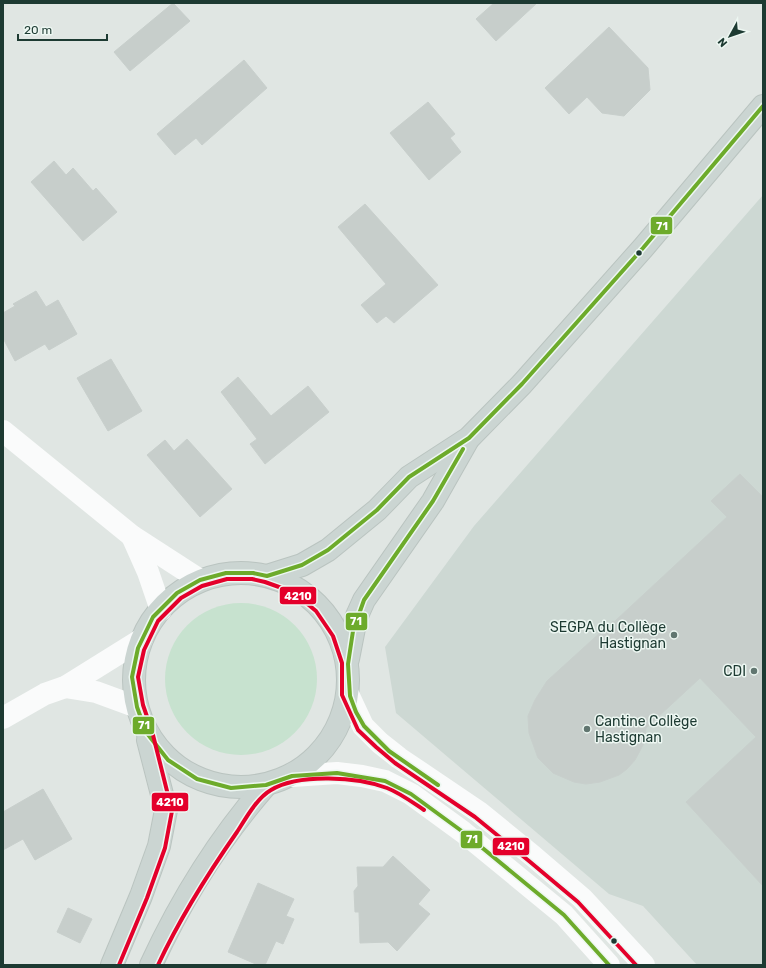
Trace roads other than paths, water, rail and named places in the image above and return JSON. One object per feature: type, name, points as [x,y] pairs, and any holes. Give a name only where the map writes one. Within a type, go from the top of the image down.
[{"type":"main road","points":[[267,576],[302,565],[328,550],[377,510],[409,477],[469,438],[522,384],[643,248],[763,106]]},
{"type":"main road","points":[[146,732],[168,760],[197,779],[231,788],[266,786],[292,776],[320,755],[339,727],[348,694],[348,662],[356,618],[364,600],[433,501],[469,438]]},
{"type":"main road","points":[[112,965],[141,896],[159,846],[166,810],[146,732],[137,708],[132,677],[138,648],[153,617],[177,593],[200,580],[226,573],[253,573],[267,576],[296,587],[320,607],[338,633],[348,662]]},
{"type":"main road","points":[[151,965],[170,923],[199,875],[244,811],[266,786]]},
{"type":"street","points":[[3,431],[132,536],[200,580]]},
{"type":"street","points":[[132,536],[148,572],[161,610]]},
{"type":"street","points":[[3,718],[45,694],[65,688],[142,639]]},
{"type":"street","points":[[65,688],[96,692],[137,708]]},
{"type":"street","points":[[348,694],[363,726],[380,743],[399,758],[479,812],[533,856],[582,898],[644,965]]},
{"type":"street","points":[[292,776],[337,773],[362,776],[385,781],[411,794],[464,832],[564,915],[609,965]]},
{"type":"place","name":"SEGPA du Collège Hastignan","points":[[674,635]]},
{"type":"place","name":"CDI","points":[[754,671]]},
{"type":"place","name":"Cantine Collège Hastignan","points":[[587,729]]}]
